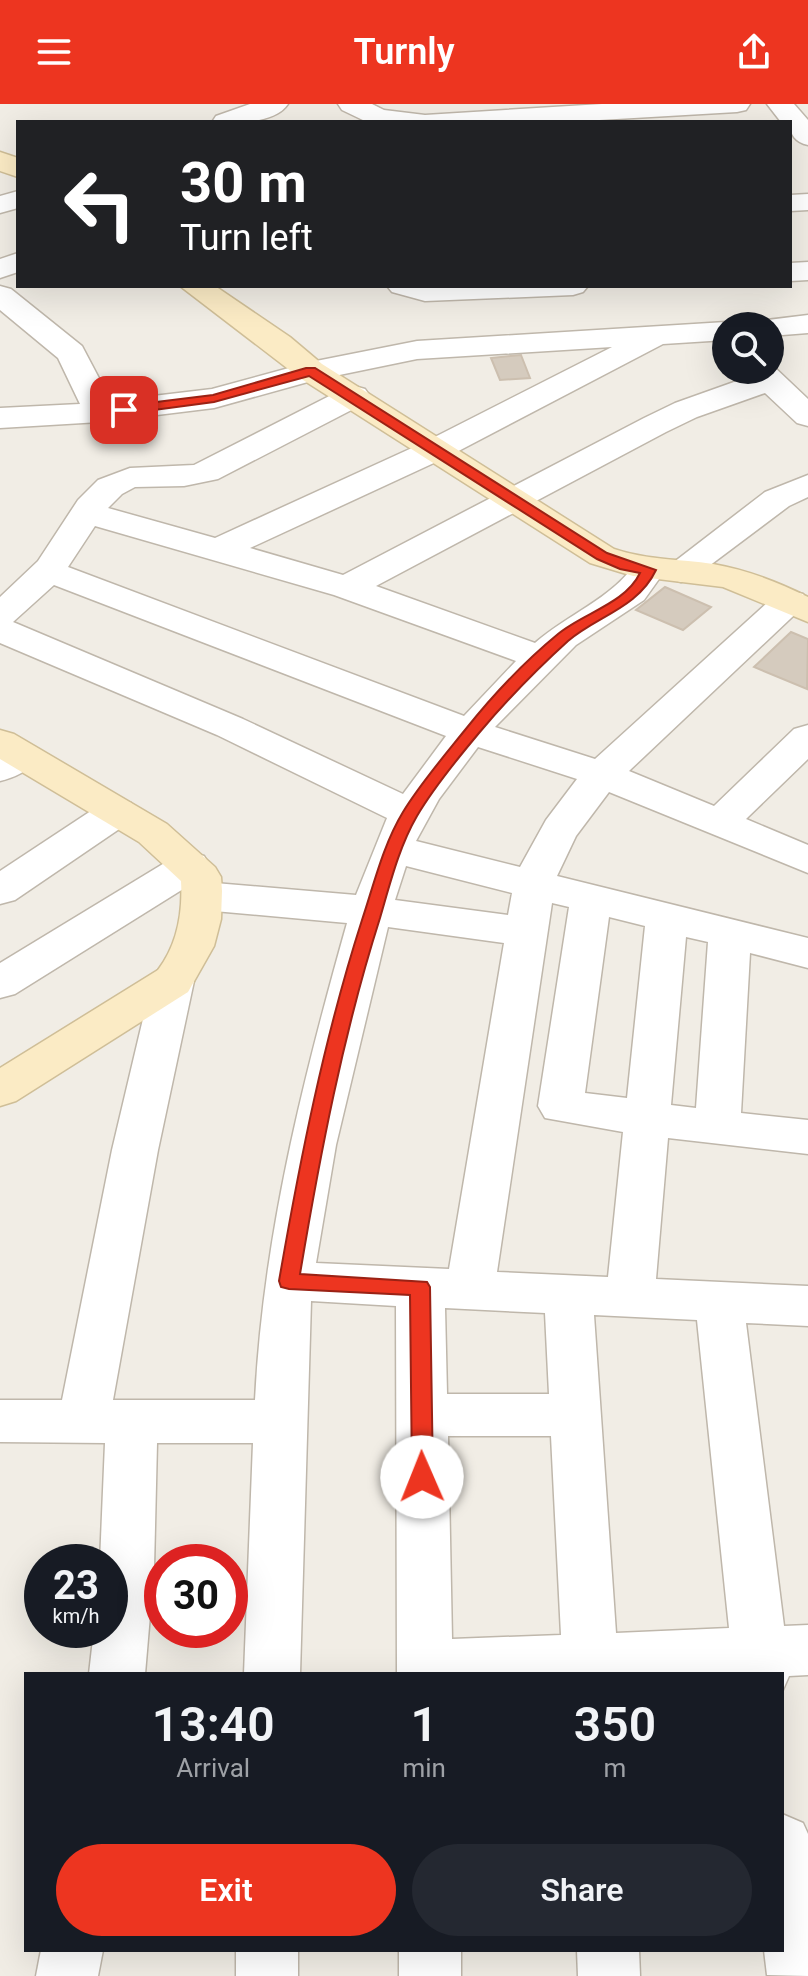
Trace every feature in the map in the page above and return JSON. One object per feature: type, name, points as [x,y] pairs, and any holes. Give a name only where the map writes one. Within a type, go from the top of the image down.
[{"type":"street","points":[[244,120],[275,104]]},
{"type":"street","points":[[351,104],[378,117],[403,120]]},
{"type":"street","points":[[470,120],[737,104]]},
{"type":"street","points":[[780,104],[808,137]]},
{"type":"street","points":[[198,288],[279,344],[311,371],[517,499],[602,556],[625,566],[726,577],[756,586],[799,607],[602,774],[560,829],[545,854],[534,884],[526,932],[445,1288],[421,1415],[425,1670],[777,1659],[719,1301]]},
{"type":"street","points":[[410,288],[425,292],[478,288],[492,345]]},
{"type":"street","points":[[0,295],[71,353],[100,412]]},
{"type":"street","points":[[784,326],[808,324]]},
{"type":"street","points":[[220,549],[437,449],[663,334]]},
{"type":"street","points":[[0,449],[12,418],[100,412],[214,398],[311,371],[417,350],[663,334],[712,334]]},
{"type":"street","points":[[347,587],[675,415],[745,384]]},
{"type":"street","points":[[774,384],[808,416]]},
{"type":"street","points":[[0,615],[48,571],[105,491],[118,481],[152,476],[188,478],[197,475],[270,442],[354,396]]},
{"type":"street","points":[[272,1672],[280,1422],[289,1281],[311,1154],[359,955],[402,831],[471,732],[565,636],[626,598],[642,583],[777,499],[808,485]]},
{"type":"street","points":[[88,513],[347,587],[541,658]]},
{"type":"street","points":[[48,571],[471,732],[602,774],[808,860]]},
{"type":"street","points":[[0,630],[216,721],[402,831],[534,884],[808,953]]},
{"type":"street","points":[[719,823],[808,737]]},
{"type":"street","points":[[0,1089],[173,981],[186,965],[197,881],[153,833],[7,756]]},
{"type":"street","points":[[0,890],[117,812]]},
{"type":"street","points":[[0,983],[197,881],[373,911],[526,932]]},
{"type":"street","points":[[591,899],[561,1106],[717,1128],[808,1137]]},
{"type":"street","points":[[630,1297],[667,917]]},
{"type":"street","points":[[717,1128],[730,934]]},
{"type":"street","points":[[117,1672],[127,1568],[108,1422],[135,1150],[173,981]]},
{"type":"street","points":[[289,1281],[808,1306]]},
{"type":"street","points":[[568,1294],[591,1667]]},
{"type":"street","points":[[421,1415],[575,1415]]},
{"type":"street","points":[[0,1421],[280,1422]]},
{"type":"street","points":[[784,1860],[798,1975]]},
{"type":"street","points":[[67,1976],[72,1952]]},
{"type":"street","points":[[267,1952],[267,1976]]},
{"type":"street","points":[[430,1952],[430,1976]]},
{"type":"street","points":[[608,1952],[609,1976]]},
{"type":"building","points":[[521,355],[530,378],[500,380],[491,358]]},
{"type":"building","points":[[665,587],[711,607],[683,630],[636,610]]},
{"type":"building","points":[[791,632],[808,639],[807,689],[754,667]]},
{"type":"route","points":[[124,410],[214,398],[311,371],[517,499],[602,556],[625,566],[648,570],[642,583],[626,598],[565,636],[511,687],[471,732],[410,813],[393,849],[359,955],[311,1154],[289,1281],[420,1287],[422,1477]]}]
